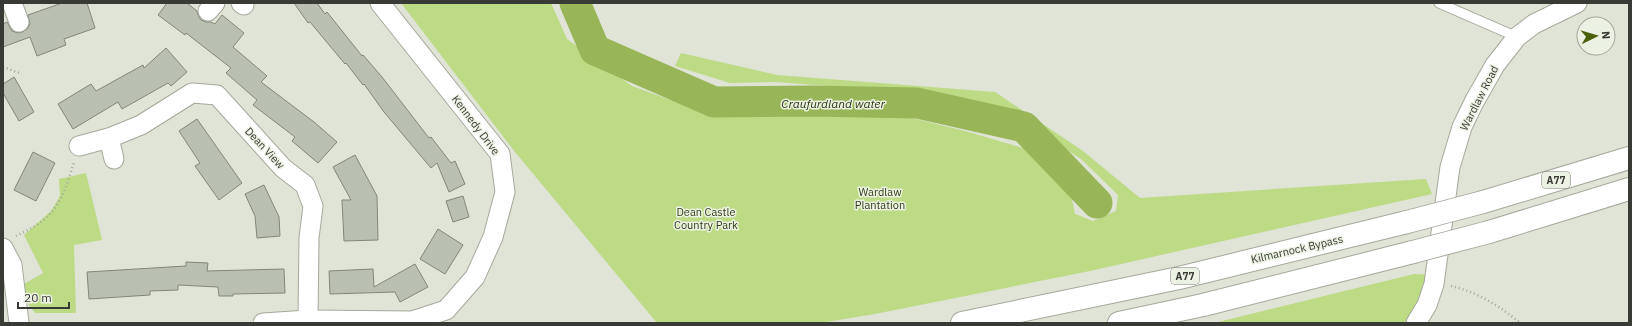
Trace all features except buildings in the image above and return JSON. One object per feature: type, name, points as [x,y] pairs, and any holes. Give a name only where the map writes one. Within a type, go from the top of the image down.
[{"type":"highway","name":"Kilmarnock Bypass","points":[[962,323],[1179,278],[1407,222],[1483,202],[1629,158]]},
{"type":"highway","points":[[1119,323],[1202,305],[1413,252],[1489,232],[1629,189]]},
{"type":"street","points":[[12,3],[19,22]]},
{"type":"street","name":"Kennedy Drive","points":[[264,323],[308,320],[412,321],[446,310],[475,277],[494,238],[505,192],[500,154],[380,3]]},
{"type":"street","name":"Wardlaw Road","points":[[1416,323],[1427,305],[1434,284],[1450,167],[1462,127],[1495,65],[1517,37],[1534,24],[1577,3]]},
{"type":"street","name":"Dean View","points":[[79,146],[109,138],[141,125],[192,92],[217,96],[283,168],[305,185],[313,206],[309,238],[308,320]]},
{"type":"street","points":[[109,138],[114,159]]},
{"type":"street","points":[[9,242],[19,323]]},
{"type":"lane","points":[[1439,3],[1517,37]]},
{"type":"path","points":[[3,67],[22,74]]},
{"type":"path","points":[[9,242],[39,224],[54,210],[64,192],[79,146]]},
{"type":"path","points":[[1434,284],[1461,288],[1478,295],[1504,309],[1520,323]]},
{"type":"green space","name":"Wardlaw Plantation","points":[[401,3],[551,3],[567,39],[632,86],[709,114],[888,112],[965,131],[1037,152],[1071,195],[1075,214],[1093,221],[1116,211],[1118,195],[1081,159],[1003,109],[923,93],[775,82],[730,83],[675,66],[681,53],[777,75],[995,92],[1083,151],[1140,198],[1426,179],[1432,194],[1090,271],[875,314],[820,323],[657,323],[515,152]]},
{"type":"green space","points":[[86,173],[102,240],[74,245],[76,313],[35,313],[24,299],[24,284],[43,273],[24,235],[51,211],[60,196],[59,179]]},
{"type":"green space","points":[[1414,274],[1436,275],[1416,323],[1214,323]]},
{"type":"waterway","name":"Craufurdland water","points":[[575,3],[595,50],[714,102],[811,101],[917,103],[1024,127],[1097,203]]},
{"type":"park label","name":"Dean Castle Country Park","points":[[706,218]]}]
